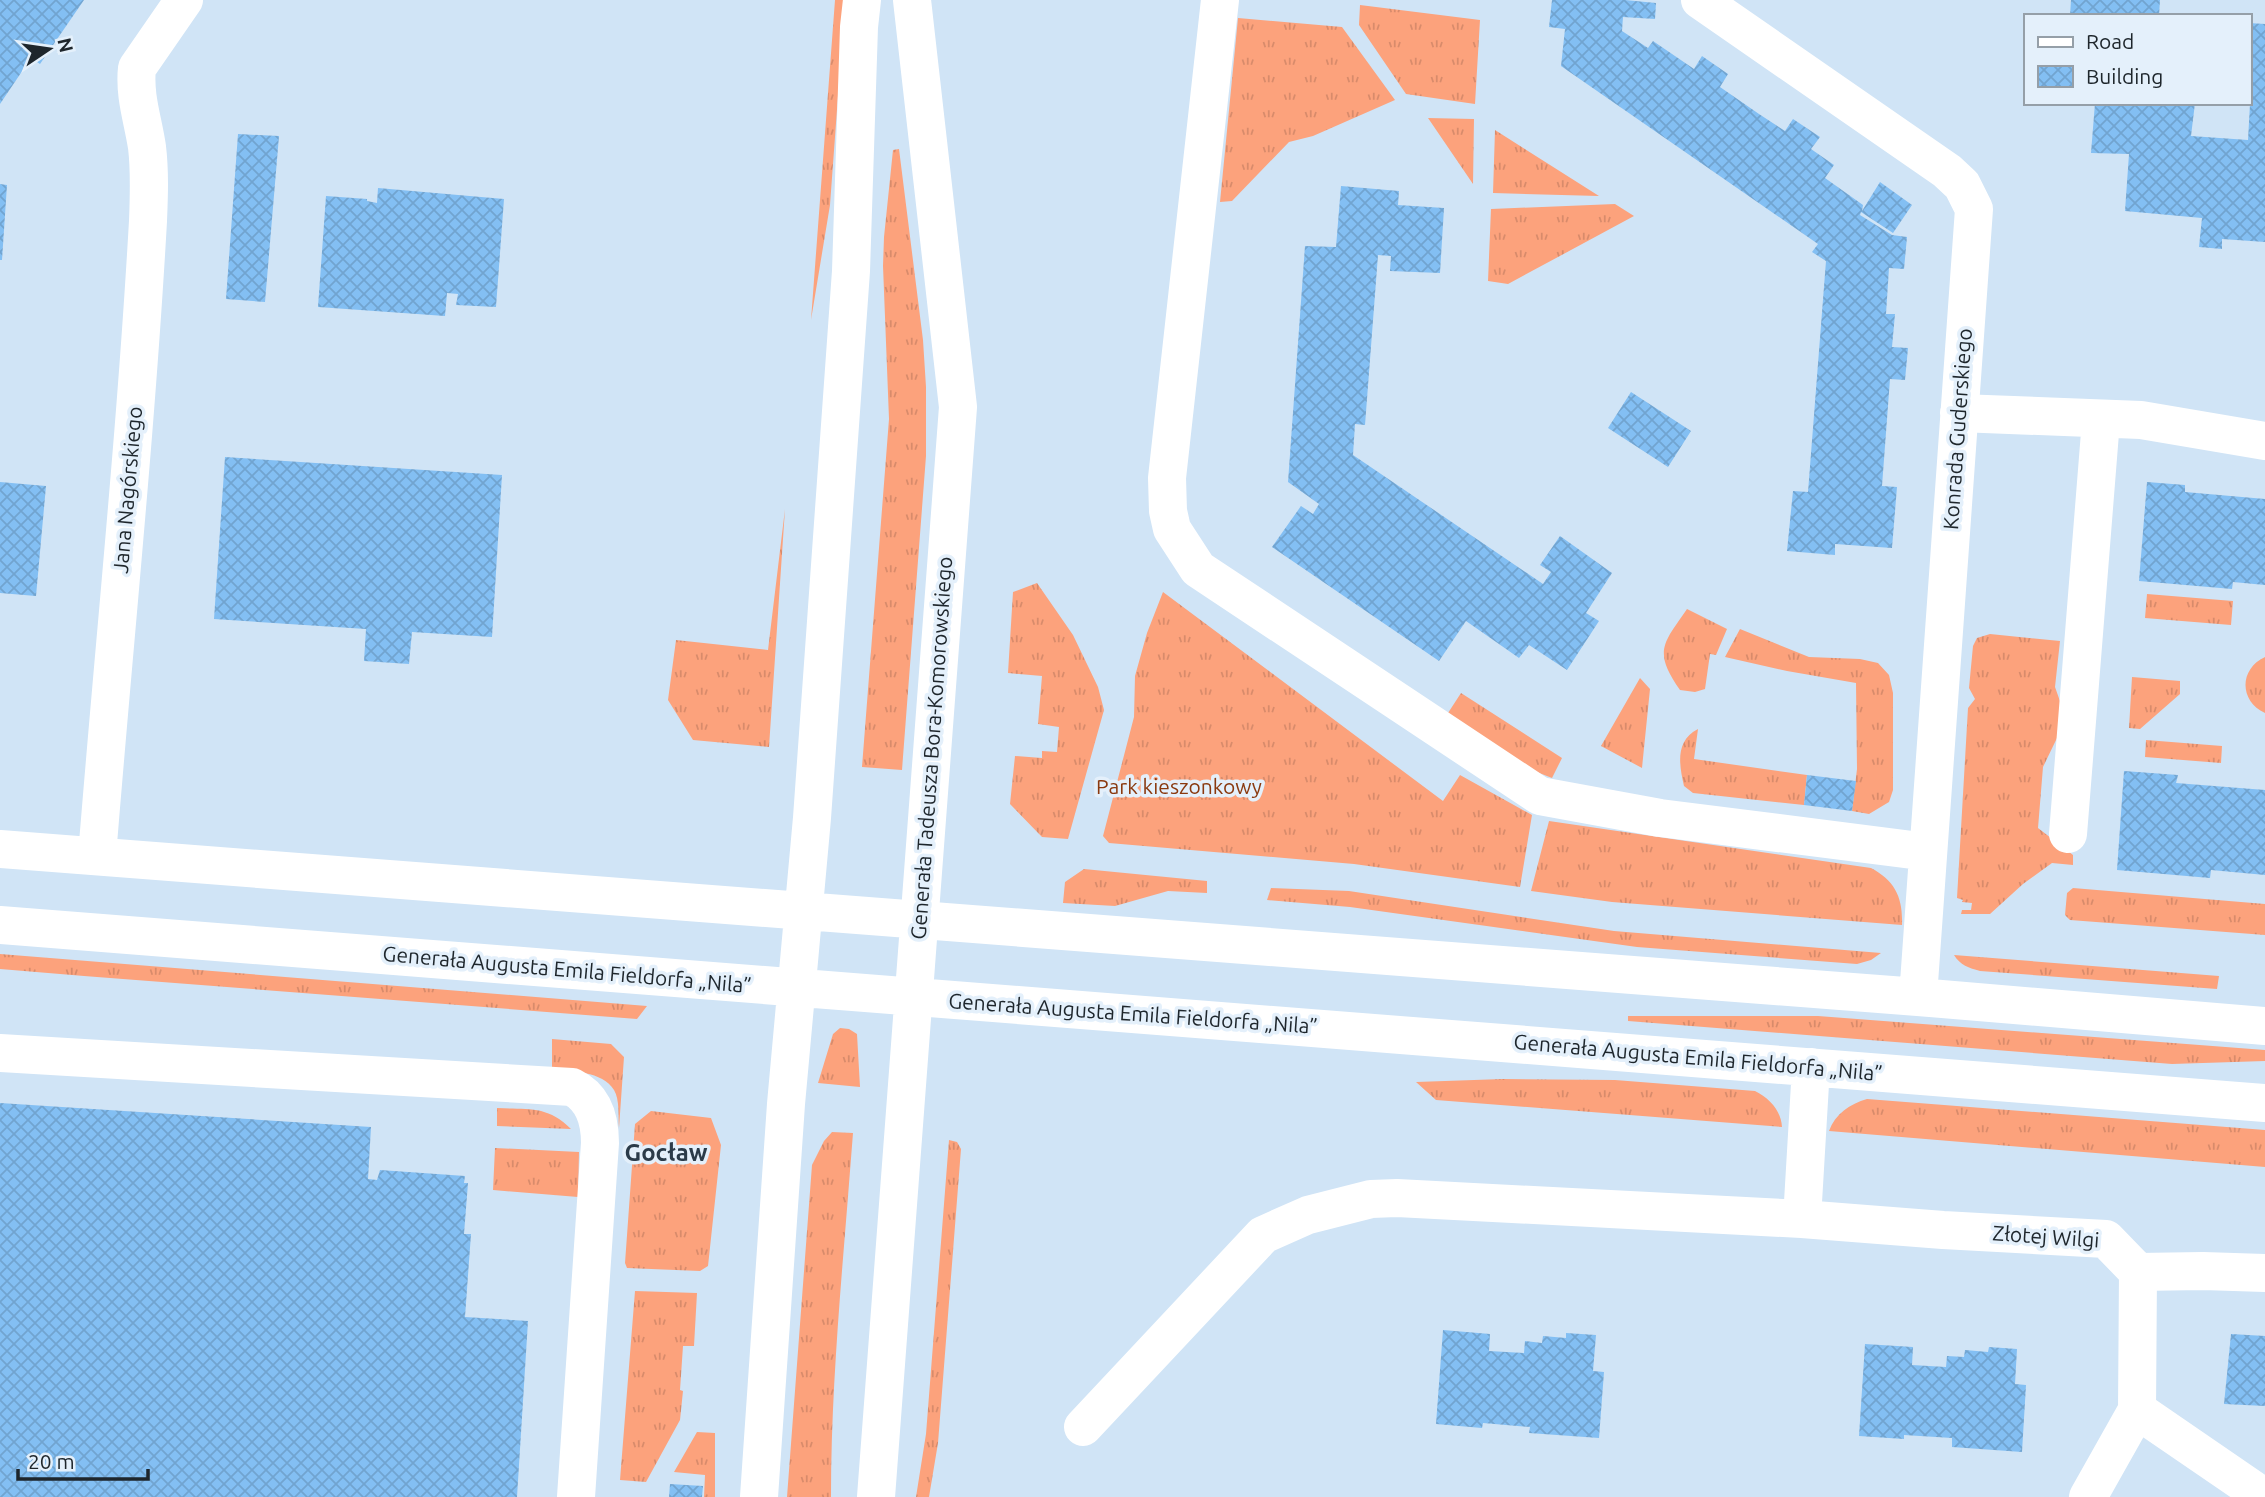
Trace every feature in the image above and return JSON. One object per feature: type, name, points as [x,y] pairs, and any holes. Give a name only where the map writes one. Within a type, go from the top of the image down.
[{"type":"street","name":"Jana Nagórskiego","points":[[97,856],[138,374],[150,174],[136,89],[137,68],[184,0]]},
{"type":"street","points":[[759,1497],[786,1104],[851,271],[862,0]]},
{"type":"street","name":"Generała Tadeusza Bora-Komorowskiego","points":[[876,1497],[958,407],[912,0]]},
{"type":"street","points":[[1220,0],[1167,478],[1168,510],[1172,529],[1198,569],[1540,796],[1660,818],[1928,852]]},
{"type":"street","name":"Konrada Guderskiego","points":[[1700,0],[1947,171],[1962,185],[1974,209],[1918,997]]},
{"type":"street","points":[[1959,413],[2141,420],[2265,441]]},
{"type":"street","points":[[2068,834],[2101,420]]},
{"type":"street","points":[[0,849],[2265,1026]]},
{"type":"street","name":"Generała Augusta Emila Fieldorfa „Nila”","points":[[0,925],[2265,1103]]},
{"type":"street","points":[[0,1053],[572,1087],[581,1091],[600,1124],[600,1143],[576,1497]]},
{"type":"street","points":[[1802,1219],[1811,1067]]},
{"type":"street","name":"Złotej Wilgi","points":[[1083,1427],[1263,1236],[1308,1215],[1371,1199],[1397,1198],[1802,1219],[2106,1239],[2138,1272]]},
{"type":"street","points":[[2088,1497],[2137,1410],[2138,1272],[2265,1273]]},
{"type":"street","points":[[2137,1410],[2264,1497]]},
{"type":"green space","points":[[835,0],[845,0],[830,205],[811,320]]},
{"type":"green space","points":[[1360,5],[1480,20],[1475,104],[1406,94],[1359,25]]},
{"type":"green space","points":[[1238,18],[1342,27],[1395,100],[1313,136],[1289,142],[1232,201],[1220,202]]},
{"type":"green space","points":[[1428,118],[1474,119],[1473,184]]},
{"type":"green space","points":[[1495,130],[1599,196],[1493,193]]},
{"type":"green space","points":[[899,149],[923,340],[926,387],[926,456],[902,770],[862,767],[889,419],[884,237],[893,150]]},
{"type":"green space","points":[[1615,204],[1634,216],[1508,284],[1488,281],[1491,209]]},
{"type":"green space","points":[[785,509],[769,747],[693,740],[668,700],[676,640],[768,650]]},
{"type":"green space","points":[[1037,583],[1073,635],[1098,687],[1104,710],[1068,839],[1042,837],[1010,804],[1015,756],[1042,758],[1042,751],[1057,752],[1059,727],[1038,724],[1042,676],[1008,673],[1013,592]]},
{"type":"green space","name":"Park kieszonkowy","points":[[1163,592],[1443,801],[1460,775],[1532,815],[1520,887],[1354,864],[1109,843],[1103,836],[1134,717],[1135,676],[1147,633]]},
{"type":"green space","points":[[2147,594],[2233,601],[2231,625],[2145,618]]},
{"type":"green space","points":[[1687,609],[1727,629],[1716,655],[1710,654],[1705,689],[1695,692],[1680,690],[1666,666],[1664,656],[1667,640]]},
{"type":"green space","points":[[1740,629],[1809,657],[1860,659],[1878,663],[1889,675],[1893,693],[1893,790],[1889,802],[1869,814],[1852,811],[1857,769],[1856,683],[1725,657]]},
{"type":"green space","points":[[1990,634],[2060,641],[2055,687],[2061,704],[2057,738],[2043,767],[2038,828],[2073,855],[2073,865],[2052,863],[2023,884],[1990,914],[1961,914],[1962,910],[1971,910],[1972,903],[1962,902],[1963,900],[1957,898],[1968,708],[1975,699],[1969,688],[1973,646],[1977,638]]},
{"type":"green space","points":[[2265,657],[2265,713],[2250,701],[2245,685],[2250,669]]},
{"type":"green space","points":[[2132,677],[2180,681],[2180,694],[2140,729],[2129,728]]},
{"type":"green space","points":[[1640,678],[1650,689],[1642,768],[1601,746]]},
{"type":"green space","points":[[1461,693],[1562,758],[1552,778],[1524,767],[1448,713]]},
{"type":"green space","points":[[1698,729],[1694,759],[1807,775],[1804,805],[1693,793],[1684,786],[1680,754],[1685,740]]},
{"type":"green space","points":[[2146,740],[2222,746],[2221,763],[2145,757]]},
{"type":"green space","points":[[1549,821],[1871,868],[1886,878],[1896,891],[1901,906],[1902,925],[1612,902],[1531,891]]},
{"type":"green space","points":[[1084,869],[1207,881],[1207,893],[1168,891],[1115,906],[1063,903],[1065,882]]},
{"type":"green space","points":[[1271,888],[1349,891],[1614,931],[1881,953],[1871,960],[1857,964],[1637,947],[1350,907],[1267,900]]},
{"type":"green space","points":[[2073,888],[2265,904],[2265,935],[2070,920],[2065,915],[2067,893]]},
{"type":"green space","points":[[0,954],[647,1006],[637,1019],[84,976],[0,969]]},
{"type":"green space","points":[[1954,955],[2219,976],[2217,989],[1980,971],[1965,966]]},
{"type":"green space","points":[[1628,1016],[1818,1016],[2265,1050],[2265,1061],[2172,1064],[1628,1021]]},
{"type":"green space","points":[[840,1028],[857,1034],[860,1087],[818,1083],[833,1034]]},
{"type":"green space","points":[[552,1039],[611,1044],[624,1057],[619,1128],[618,1104],[614,1090],[602,1079],[594,1076],[552,1070]]},
{"type":"green space","points":[[1503,1079],[1615,1080],[1755,1091],[1773,1105],[1782,1127],[1436,1100],[1416,1082]]},
{"type":"green space","points":[[1867,1099],[2265,1130],[2265,1167],[1829,1131],[1844,1110]]},
{"type":"green space","points":[[497,1108],[545,1112],[571,1129],[497,1126]]},
{"type":"green space","points":[[651,1111],[711,1118],[721,1145],[708,1266],[700,1271],[627,1268],[625,1263],[635,1124]]},
{"type":"green space","points":[[832,1132],[853,1133],[836,1361],[831,1497],[787,1497],[812,1165],[824,1141]]},
{"type":"green space","points":[[949,1140],[957,1142],[961,1149],[938,1443],[929,1497],[916,1497],[926,1434]]},
{"type":"green space","points":[[495,1148],[579,1152],[578,1197],[493,1190]]},
{"type":"green space","points":[[635,1291],[697,1293],[694,1346],[683,1346],[680,1420],[646,1482],[620,1480]]},
{"type":"green space","points":[[697,1432],[715,1433],[715,1497],[704,1497],[705,1475],[674,1472]]},
{"type":"building","points":[[0,0],[84,0],[40,64],[31,58],[0,104]]},
{"type":"building","points":[[1552,0],[1625,0],[1656,3],[1655,19],[1623,17],[1622,31],[1648,48],[1653,41],[1694,69],[1702,56],[1728,74],[1720,87],[1759,114],[1785,131],[1793,119],[1820,137],[1811,149],[1834,165],[1825,178],[1863,205],[1862,211],[1880,182],[1912,205],[1893,233],[1861,212],[1860,215],[1892,235],[1907,237],[1904,269],[1889,268],[1886,314],[1895,314],[1892,347],[1908,348],[1905,380],[1890,379],[1882,486],[1897,487],[1892,548],[1835,544],[1835,555],[1787,551],[1793,491],[1808,492],[1826,261],[1812,252],[1818,244],[1561,66],[1565,29],[1549,27]]},
{"type":"building","points":[[2071,0],[2160,0],[2159,14],[2070,14]]},
{"type":"building","points":[[2251,23],[2265,24],[2265,242],[2222,239],[2222,249],[2199,247],[2202,218],[2125,211],[2129,154],[2091,153],[2095,105],[2195,105],[2191,136],[2248,140],[2251,105]]},
{"type":"building","points":[[238,134],[279,136],[265,302],[226,299]]},
{"type":"building","points":[[0,184],[7,185],[2,260],[0,260]]},
{"type":"building","points":[[1341,186],[1399,191],[1398,205],[1444,208],[1440,273],[1390,271],[1391,256],[1378,255],[1365,425],[1355,424],[1353,455],[1543,584],[1551,572],[1540,565],[1560,536],[1612,573],[1586,613],[1599,621],[1567,670],[1529,645],[1519,658],[1466,621],[1439,661],[1272,547],[1301,506],[1313,514],[1319,504],[1288,482],[1305,246],[1336,247]]},
{"type":"building","points":[[378,188],[504,199],[496,307],[456,305],[458,294],[447,293],[445,316],[318,307],[326,196],[367,199],[377,203]]},
{"type":"building","points":[[1631,392],[1691,431],[1668,467],[1608,428]]},
{"type":"building","points":[[225,457],[502,475],[492,637],[412,632],[409,664],[364,661],[366,629],[214,619]]},
{"type":"building","points":[[0,482],[46,486],[36,596],[0,593]]},
{"type":"building","points":[[2147,482],[2185,485],[2185,492],[2265,499],[2265,585],[2233,582],[2232,589],[2139,581]]},
{"type":"building","points":[[2124,771],[2178,775],[2176,783],[2265,790],[2265,875],[2211,870],[2210,878],[2117,870]]},
{"type":"building","points":[[1807,775],[1856,781],[1852,811],[1804,805]]},
{"type":"building","points":[[0,1103],[371,1127],[368,1179],[377,1180],[380,1170],[465,1176],[464,1183],[468,1183],[464,1234],[471,1234],[465,1317],[528,1321],[517,1497],[0,1497]]},
{"type":"building","points":[[1443,1330],[1490,1334],[1489,1351],[1524,1353],[1525,1341],[1542,1343],[1543,1336],[1566,1338],[1566,1333],[1596,1335],[1593,1371],[1604,1372],[1599,1438],[1529,1433],[1530,1427],[1483,1423],[1482,1428],[1436,1424]]},
{"type":"building","points":[[2231,1334],[2265,1336],[2265,1406],[2224,1404]]},
{"type":"building","points":[[1865,1344],[1913,1347],[1912,1365],[1946,1367],[1947,1356],[1964,1357],[1965,1350],[1988,1352],[1989,1347],[2017,1349],[2015,1384],[2026,1385],[2022,1452],[1952,1447],[1952,1438],[1859,1436]]},
{"type":"building","points":[[670,1484],[703,1486],[702,1497],[669,1497]]},
{"type":"district","name":"Gocław","points":[[666,1153]]}]
